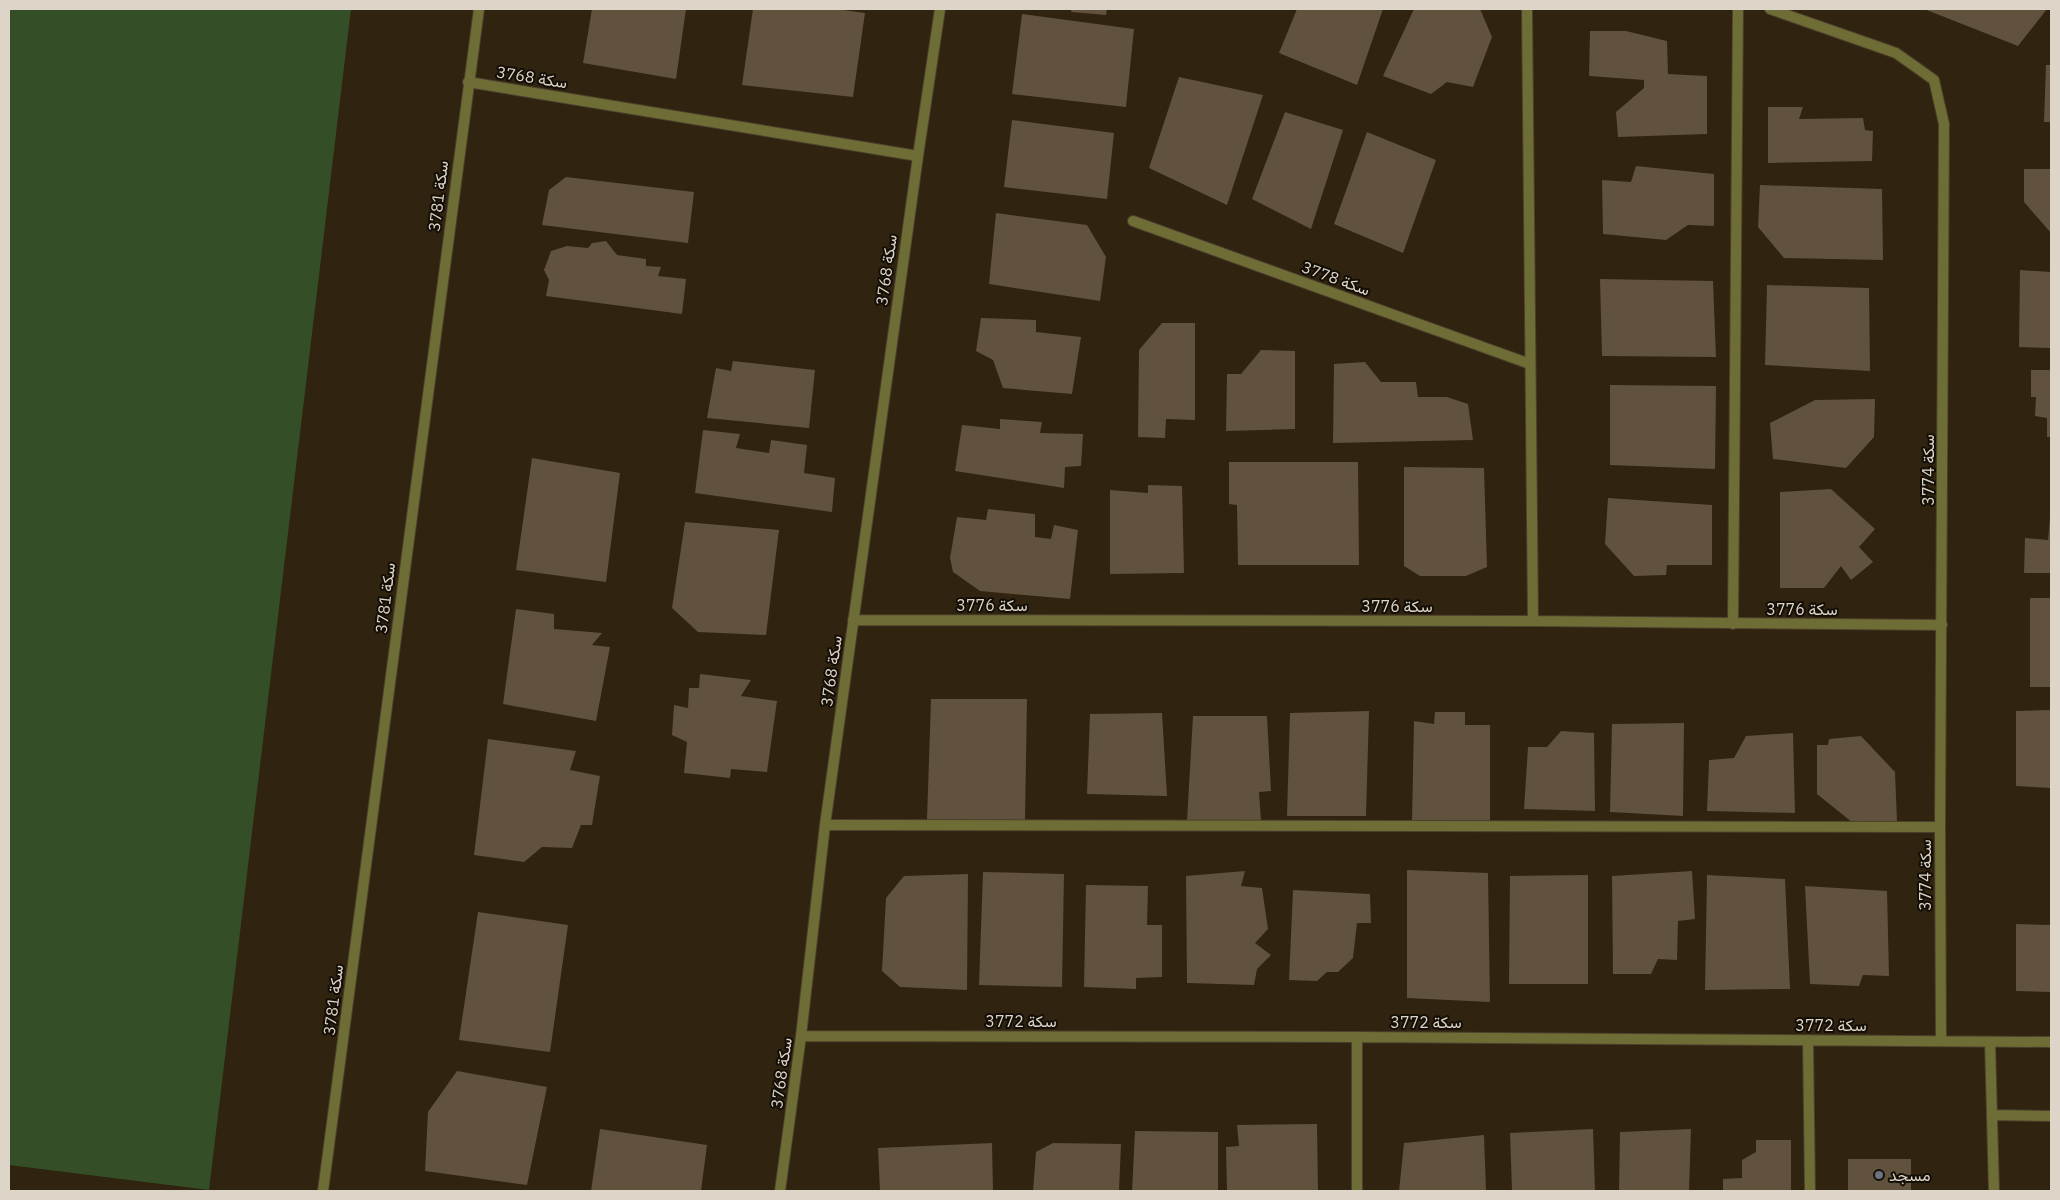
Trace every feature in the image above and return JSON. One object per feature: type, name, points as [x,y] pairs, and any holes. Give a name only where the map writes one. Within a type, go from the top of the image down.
[{"type":"street","name":"سكة 3781","points":[[323,1191],[478,9]]},
{"type":"street","name":"سكة 3768","points":[[780,1191],[801,1036],[825,825],[940,9]]},
{"type":"street","points":[[1527,9],[1533,621]]},
{"type":"street","points":[[1733,624],[1738,9]]},
{"type":"street","name":"سكة 3774","points":[[1770,9],[1896,53],[1934,80],[1944,124],[1940,827],[1941,1041]]},
{"type":"street","name":"سكة 3768","points":[[468,82],[918,156]]},
{"type":"street","name":"سكة 3778","points":[[1133,221],[1530,364]]},
{"type":"street","name":"سكة 3776","points":[[853,620],[1533,621],[1942,625]]},
{"type":"street","points":[[825,825],[1940,827]]},
{"type":"street","name":"سكة 3772","points":[[801,1036],[1357,1037],[2051,1042]]},
{"type":"street","points":[[1357,1037],[1357,1191]]},
{"type":"street","points":[[1808,1040],[1810,1191]]},
{"type":"street","points":[[1990,1042],[1994,1191]]},
{"type":"street","points":[[1992,1116],[2051,1116]]},
{"type":"green space","points":[[9,9],[351,9],[209,1190],[9,1165]]},
{"type":"building","points":[[592,9],[686,9],[676,79],[583,63]]},
{"type":"building","points":[[753,9],[836,9],[865,13],[853,97],[742,85]]},
{"type":"building","points":[[1072,9],[1107,9],[1106,15],[1071,12]]},
{"type":"building","points":[[1297,9],[1383,9],[1357,85],[1279,53]]},
{"type":"building","points":[[1414,9],[1480,9],[1492,37],[1473,87],[1447,82],[1431,94],[1383,76]]},
{"type":"building","points":[[1924,9],[2047,9],[2018,46]]},
{"type":"building","points":[[1022,14],[1134,29],[1126,107],[1012,94]]},
{"type":"building","points":[[1590,31],[1626,31],[1667,41],[1668,74],[1707,76],[1707,134],[1618,137],[1616,112],[1644,88],[1644,80],[1589,76]]},
{"type":"building","points":[[2046,65],[2051,65],[2051,122],[2044,122]]},
{"type":"building","points":[[1179,77],[1263,95],[1227,205],[1149,168]]},
{"type":"building","points":[[1768,107],[1803,107],[1799,119],[1863,118],[1865,130],[1873,131],[1872,161],[1768,163]]},
{"type":"building","points":[[1285,112],[1343,130],[1311,229],[1252,199]]},
{"type":"building","points":[[1012,120],[1114,133],[1107,199],[1004,187]]},
{"type":"building","points":[[1367,132],[1436,160],[1403,253],[1334,224]]},
{"type":"building","points":[[1636,166],[1714,174],[1714,226],[1688,225],[1666,240],[1603,234],[1602,180],[1631,182]]},
{"type":"building","points":[[2024,169],[2051,169],[2051,233],[2024,202]]},
{"type":"building","points":[[566,177],[694,192],[688,243],[542,225],[549,190]]},
{"type":"building","points":[[1760,185],[1882,189],[1883,260],[1784,258],[1758,227]]},
{"type":"building","points":[[996,213],[1087,225],[1106,257],[1100,301],[989,284]]},
{"type":"building","points":[[606,241],[617,255],[646,259],[646,266],[661,267],[658,276],[686,279],[682,314],[546,296],[549,280],[544,270],[551,251],[567,246],[588,248],[592,243]]},
{"type":"building","points":[[2020,270],[2051,272],[2051,348],[2019,347]]},
{"type":"building","points":[[1600,279],[1713,281],[1716,357],[1602,356]]},
{"type":"building","points":[[1767,285],[1869,288],[1870,371],[1765,365]]},
{"type":"building","points":[[981,318],[1036,320],[1036,332],[1081,337],[1072,394],[1003,388],[993,360],[976,351]]},
{"type":"building","points":[[1162,323],[1195,323],[1195,420],[1166,419],[1165,438],[1138,437],[1139,350]]},
{"type":"building","points":[[1261,350],[1295,351],[1295,429],[1226,431],[1227,374],[1241,374]]},
{"type":"building","points":[[733,361],[815,370],[809,428],[707,418],[716,368],[731,371]]},
{"type":"building","points":[[1365,362],[1381,382],[1416,382],[1418,397],[1447,397],[1468,404],[1473,440],[1333,443],[1334,364]]},
{"type":"building","points":[[2031,370],[2051,370],[2051,437],[2047,437],[2047,418],[2035,416],[2036,397],[2031,397]]},
{"type":"building","points":[[1610,385],[1716,386],[1715,469],[1610,465]]},
{"type":"building","points":[[1875,399],[1874,437],[1846,468],[1773,459],[1770,423],[1815,400]]},
{"type":"building","points":[[1000,419],[1042,422],[1040,433],[1083,434],[1081,466],[1065,467],[1064,488],[955,471],[962,425],[1000,429]]},
{"type":"building","points":[[703,430],[740,434],[736,448],[769,453],[771,440],[807,445],[804,473],[835,478],[832,512],[695,493]]},
{"type":"building","points":[[532,458],[620,473],[606,582],[516,570]]},
{"type":"building","points":[[1229,462],[1358,462],[1359,565],[1238,565],[1237,505],[1229,504]]},
{"type":"building","points":[[1404,467],[1484,468],[1487,567],[1466,576],[1420,576],[1404,566]]},
{"type":"building","points":[[1148,485],[1182,486],[1184,573],[1110,574],[1110,490],[1148,493]]},
{"type":"building","points":[[1831,489],[1875,529],[1859,547],[1873,562],[1851,580],[1841,566],[1824,588],[1780,588],[1780,492]]},
{"type":"building","points":[[1608,498],[1712,505],[1712,565],[1667,565],[1666,575],[1634,576],[1605,544]]},
{"type":"building","points":[[988,509],[1035,514],[1035,537],[1051,539],[1054,525],[1078,530],[1070,599],[980,591],[953,572],[950,558],[957,517],[986,520]]},
{"type":"building","points":[[2050,518],[2051,573],[2024,573],[2025,538],[2048,540]]},
{"type":"building","points":[[685,522],[779,530],[766,635],[698,632],[672,608]]},
{"type":"building","points":[[2030,598],[2051,598],[2051,687],[2030,687]]},
{"type":"building","points":[[516,609],[554,614],[554,629],[602,633],[592,645],[610,647],[596,721],[503,704]]},
{"type":"building","points":[[700,674],[751,680],[741,696],[777,701],[767,772],[731,769],[730,778],[684,773],[687,742],[672,735],[674,705],[688,708],[689,688],[699,688]]},
{"type":"building","points":[[931,699],[1027,699],[1025,821],[927,820]]},
{"type":"building","points":[[2051,710],[2051,788],[2016,786],[2016,711]]},
{"type":"building","points":[[1369,711],[1366,816],[1287,816],[1290,713]]},
{"type":"building","points":[[1435,712],[1465,712],[1465,725],[1490,725],[1490,821],[1412,821],[1414,721],[1434,724]]},
{"type":"building","points":[[1162,713],[1167,796],[1087,794],[1090,714]]},
{"type":"building","points":[[1193,716],[1267,716],[1271,791],[1259,792],[1261,820],[1187,821]]},
{"type":"building","points":[[1684,723],[1683,816],[1610,812],[1612,724]]},
{"type":"building","points":[[1561,731],[1594,733],[1595,811],[1524,809],[1528,747],[1547,747]]},
{"type":"building","points":[[1793,733],[1795,813],[1707,811],[1709,760],[1734,758],[1746,736]]},
{"type":"building","points":[[1861,736],[1895,772],[1897,821],[1853,823],[1817,794],[1817,745],[1828,745],[1829,739]]},
{"type":"building","points":[[488,739],[576,751],[570,770],[600,776],[592,825],[581,825],[572,848],[542,847],[524,862],[474,855]]},
{"type":"building","points":[[1407,870],[1488,873],[1490,1002],[1407,998]]},
{"type":"building","points":[[1245,871],[1241,886],[1262,888],[1268,929],[1255,943],[1271,955],[1257,969],[1254,985],[1187,983],[1186,876]]},
{"type":"building","points":[[1692,871],[1695,919],[1678,921],[1677,960],[1658,959],[1651,974],[1613,974],[1612,876]]},
{"type":"building","points":[[983,872],[1064,874],[1062,987],[979,985]]},
{"type":"building","points":[[968,874],[967,990],[900,987],[882,971],[886,898],[904,876]]},
{"type":"building","points":[[1588,875],[1588,984],[1509,984],[1510,876]]},
{"type":"building","points":[[1707,875],[1785,879],[1790,989],[1705,990]]},
{"type":"building","points":[[1086,885],[1148,886],[1147,925],[1162,925],[1162,977],[1136,978],[1136,989],[1084,987]]},
{"type":"building","points":[[1805,886],[1887,891],[1889,976],[1863,975],[1859,986],[1810,984]]},
{"type":"building","points":[[1293,890],[1370,894],[1371,923],[1357,923],[1353,958],[1338,972],[1327,972],[1317,981],[1289,980]]},
{"type":"building","points":[[478,912],[568,925],[550,1052],[459,1040]]},
{"type":"building","points":[[2016,924],[2051,925],[2051,992],[2016,991]]},
{"type":"building","points":[[457,1071],[547,1087],[527,1185],[425,1171],[428,1112]]},
{"type":"building","points":[[1317,1124],[1318,1191],[1227,1191],[1226,1147],[1239,1146],[1237,1125]]},
{"type":"building","points":[[600,1129],[707,1145],[701,1191],[591,1191]]},
{"type":"building","points":[[1593,1129],[1595,1191],[1512,1191],[1510,1133]]},
{"type":"building","points":[[1691,1129],[1689,1191],[1619,1191],[1620,1132]]},
{"type":"building","points":[[1135,1131],[1218,1132],[1218,1191],[1132,1191]]},
{"type":"building","points":[[1484,1135],[1486,1191],[1399,1191],[1404,1143]]},
{"type":"building","points":[[1756,1140],[1791,1140],[1791,1191],[1723,1191],[1723,1179],[1742,1178],[1742,1160],[1756,1152]]},
{"type":"building","points":[[992,1143],[993,1191],[880,1191],[878,1148]]},
{"type":"building","points":[[1053,1143],[1121,1144],[1119,1191],[1033,1191],[1036,1152]]},
{"type":"building","name":"مسجد","points":[[1848,1159],[1911,1159],[1911,1191],[1848,1191]]},
{"type":"place","name":"مسجد","points":[[1879,1175]]}]
